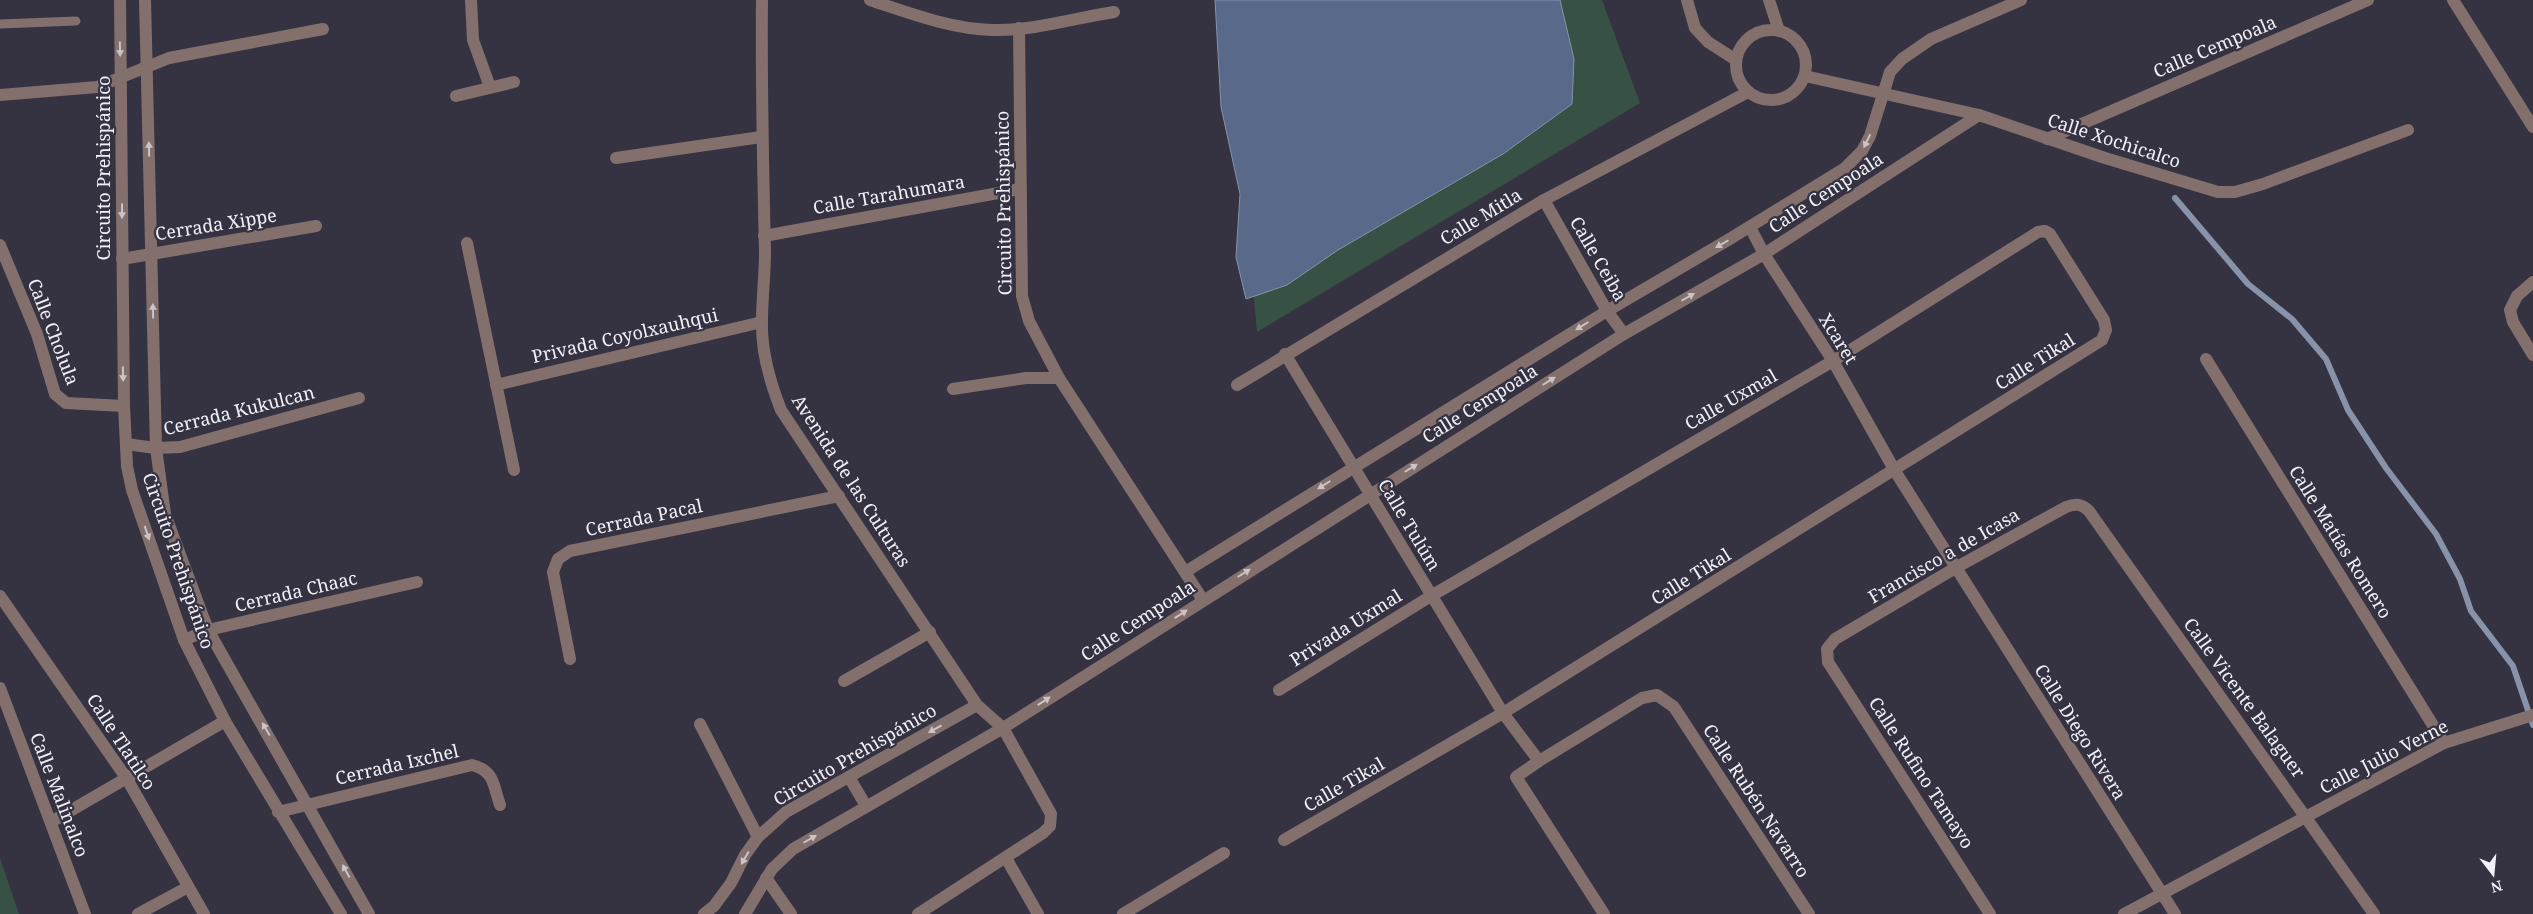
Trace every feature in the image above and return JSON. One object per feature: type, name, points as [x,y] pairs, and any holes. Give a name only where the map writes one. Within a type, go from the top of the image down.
[{"type":"street","name":"Circuito Prehispánico","points":[[120,0],[124,406],[126,444],[132,490],[184,640],[225,721],[341,914]]},
{"type":"street","name":"Circuito Prehispánico","points":[[145,0],[156,448],[165,514],[208,630],[309,804],[369,914]]},
{"type":"street","points":[[471,0],[473,40],[490,87]]},
{"type":"street","name":"Avenida de las Culturas","points":[[762,0],[761,137],[764,236],[762,322],[767,366],[781,410],[978,706],[1003,728],[1051,814],[1050,826],[1006,858]]},
{"type":"street","points":[[870,0],[937,22],[992,30],[1019,28],[1114,12]]},
{"type":"street","points":[[1687,0],[1695,28],[1708,42],[1736,60]]},
{"type":"street","points":[[1769,0],[1779,31]]},
{"type":"street","name":"Calle Cempoala","points":[[1185,572],[1607,311],[1750,227],[1854,161],[1862,152],[1870,136],[1890,72],[1915,49],[1931,39],[2021,0]]},
{"type":"street","name":"Calle Cempoala","points":[[2047,139],[2368,0]]},
{"type":"street","points":[[2453,0],[2533,127]]},
{"type":"street","points":[[0,95],[97,86],[147,66],[184,55],[323,28]]},
{"type":"street","name":"Circuito Prehispánico","points":[[1019,28],[1022,296],[1029,321],[1059,378],[1203,600]]},
{"type":"street","points":[[1763,31],[1779,31],[1791,36],[1804,51],[1806,63],[1805,76],[1793,93],[1781,99],[1767,100],[1748,92],[1737,74],[1736,60],[1738,52],[1748,38],[1763,31]]},
{"type":"street","name":"Calle Xochicalco","points":[[1805,76],[1979,115],[2047,139],[2218,192],[2235,192],[2408,130]]},
{"type":"street","points":[[456,96],[514,82]]},
{"type":"street","name":"Calle Mitla","points":[[1238,385],[1285,354],[1544,200],[1748,92]]},
{"type":"street","name":"Calle Cempoala","points":[[1003,728],[1624,334],[1764,254],[1979,115]]},
{"type":"street","points":[[616,158],[761,137]]},
{"type":"street","name":"Calle Tarahumara","points":[[764,236],[1020,190]]},
{"type":"street","name":"Calle Ceiba","points":[[1544,200],[1607,311],[1624,334]]},
{"type":"street","name":"Cerrada Xippe","points":[[122,259],[316,226]]},
{"type":"street","name":"Xcaret","points":[[1750,227],[1764,254],[1832,361],[1895,471],[1957,567]]},
{"type":"street","name":"Calle Uxmal","points":[[1431,596],[1832,361],[2044,231],[2050,234],[2104,320],[2106,330]]},
{"type":"street","points":[[467,243],[514,470]]},
{"type":"street","name":"Calle Cholula","points":[[0,245],[37,334],[56,394],[66,403],[124,406]]},
{"type":"street","points":[[2533,282],[2517,296],[2510,310],[2513,322],[2533,355]]},
{"type":"street","name":"Privada Coyolxauhqui","points":[[496,384],[762,322]]},
{"type":"street","name":"Calle Tikal","points":[[1284,840],[1503,713],[1895,471],[2102,340],[2106,330]]},
{"type":"street","name":"Calle Tulúm","points":[[1285,354],[1503,713],[1539,761]]},
{"type":"street","name":"Calle Matías Romero","points":[[2206,359],[2444,743]]},
{"type":"street","points":[[953,389],[1026,378],[1059,378]]},
{"type":"street","name":"Cerrada Kukulcan","points":[[126,444],[156,448],[185,445],[359,398]]},
{"type":"street","name":"Cerrada Pacal","points":[[570,659],[553,572],[558,559],[570,551],[839,496]]},
{"type":"street","name":"Francisco a de Icasa","points":[[1827,649],[1835,639],[1957,567],[2066,507],[2076,504],[2082,505]]},
{"type":"street","name":"Calle Vicente Balaguer","points":[[2082,505],[2306,816],[2374,914]]},
{"type":"street","name":"Calle Diego Rivera","points":[[1957,567],[2161,895],[2175,914]]},
{"type":"street","name":"Cerrada Chaac","points":[[184,640],[208,630],[417,582]]},
{"type":"street","name":"Calle Tlatilco","points":[[0,596],[127,779],[204,914]]},
{"type":"street","name":"Privada Uxmal","points":[[1279,690],[1431,596]]},
{"type":"street","points":[[844,681],[930,632]]},
{"type":"street","name":"Calle Rufino Tamayo","points":[[1827,649],[1828,662],[1990,914]]},
{"type":"street","name":"Calle Malinalco","points":[[0,688],[85,914]]},
{"type":"street","name":"Calle Rubén Navarro","points":[[1539,761],[1642,698],[1657,694],[1674,707],[1809,914]]},
{"type":"street","name":"Circuito Prehispánico","points":[[704,914],[714,906],[732,883],[745,855],[758,837],[786,812],[978,706]]},
{"type":"street","name":"Calle Julio Verne","points":[[2124,914],[2444,743],[2533,715]]},
{"type":"street","points":[[51,822],[225,721]]},
{"type":"street","points":[[700,724],[758,837]]},
{"type":"street","points":[[745,914],[766,878],[780,859],[792,849],[1003,728]]},
{"type":"street","points":[[1539,761],[1516,777],[1604,914]]},
{"type":"street","name":"Cerrada Ixchel","points":[[278,812],[472,765],[483,768],[490,775],[500,805]]},
{"type":"street","points":[[849,777],[866,806]]},
{"type":"street","points":[[1123,914],[1224,853]]},
{"type":"street","points":[[918,914],[1006,858],[1038,914]]},
{"type":"street","points":[[766,878],[791,914]]},
{"type":"street","points":[[138,914],[188,887]]},
{"type":"lane","points":[[0,24],[76,21]]},
{"type":"green space","points":[[1226,0],[1602,0],[1640,103],[1257,332]]},
{"type":"green space","points":[[0,858],[19,914],[0,914]]},
{"type":"water","points":[[1215,0],[1560,0],[1574,59],[1572,104],[1503,154],[1338,250],[1287,285],[1246,299],[1236,257],[1240,194],[1221,107]]},
{"type":"waterway","points":[[2175,198],[2248,284],[2292,319],[2326,359],[2348,410],[2386,468],[2436,534],[2460,579],[2471,611],[2513,666],[2533,725]]}]
